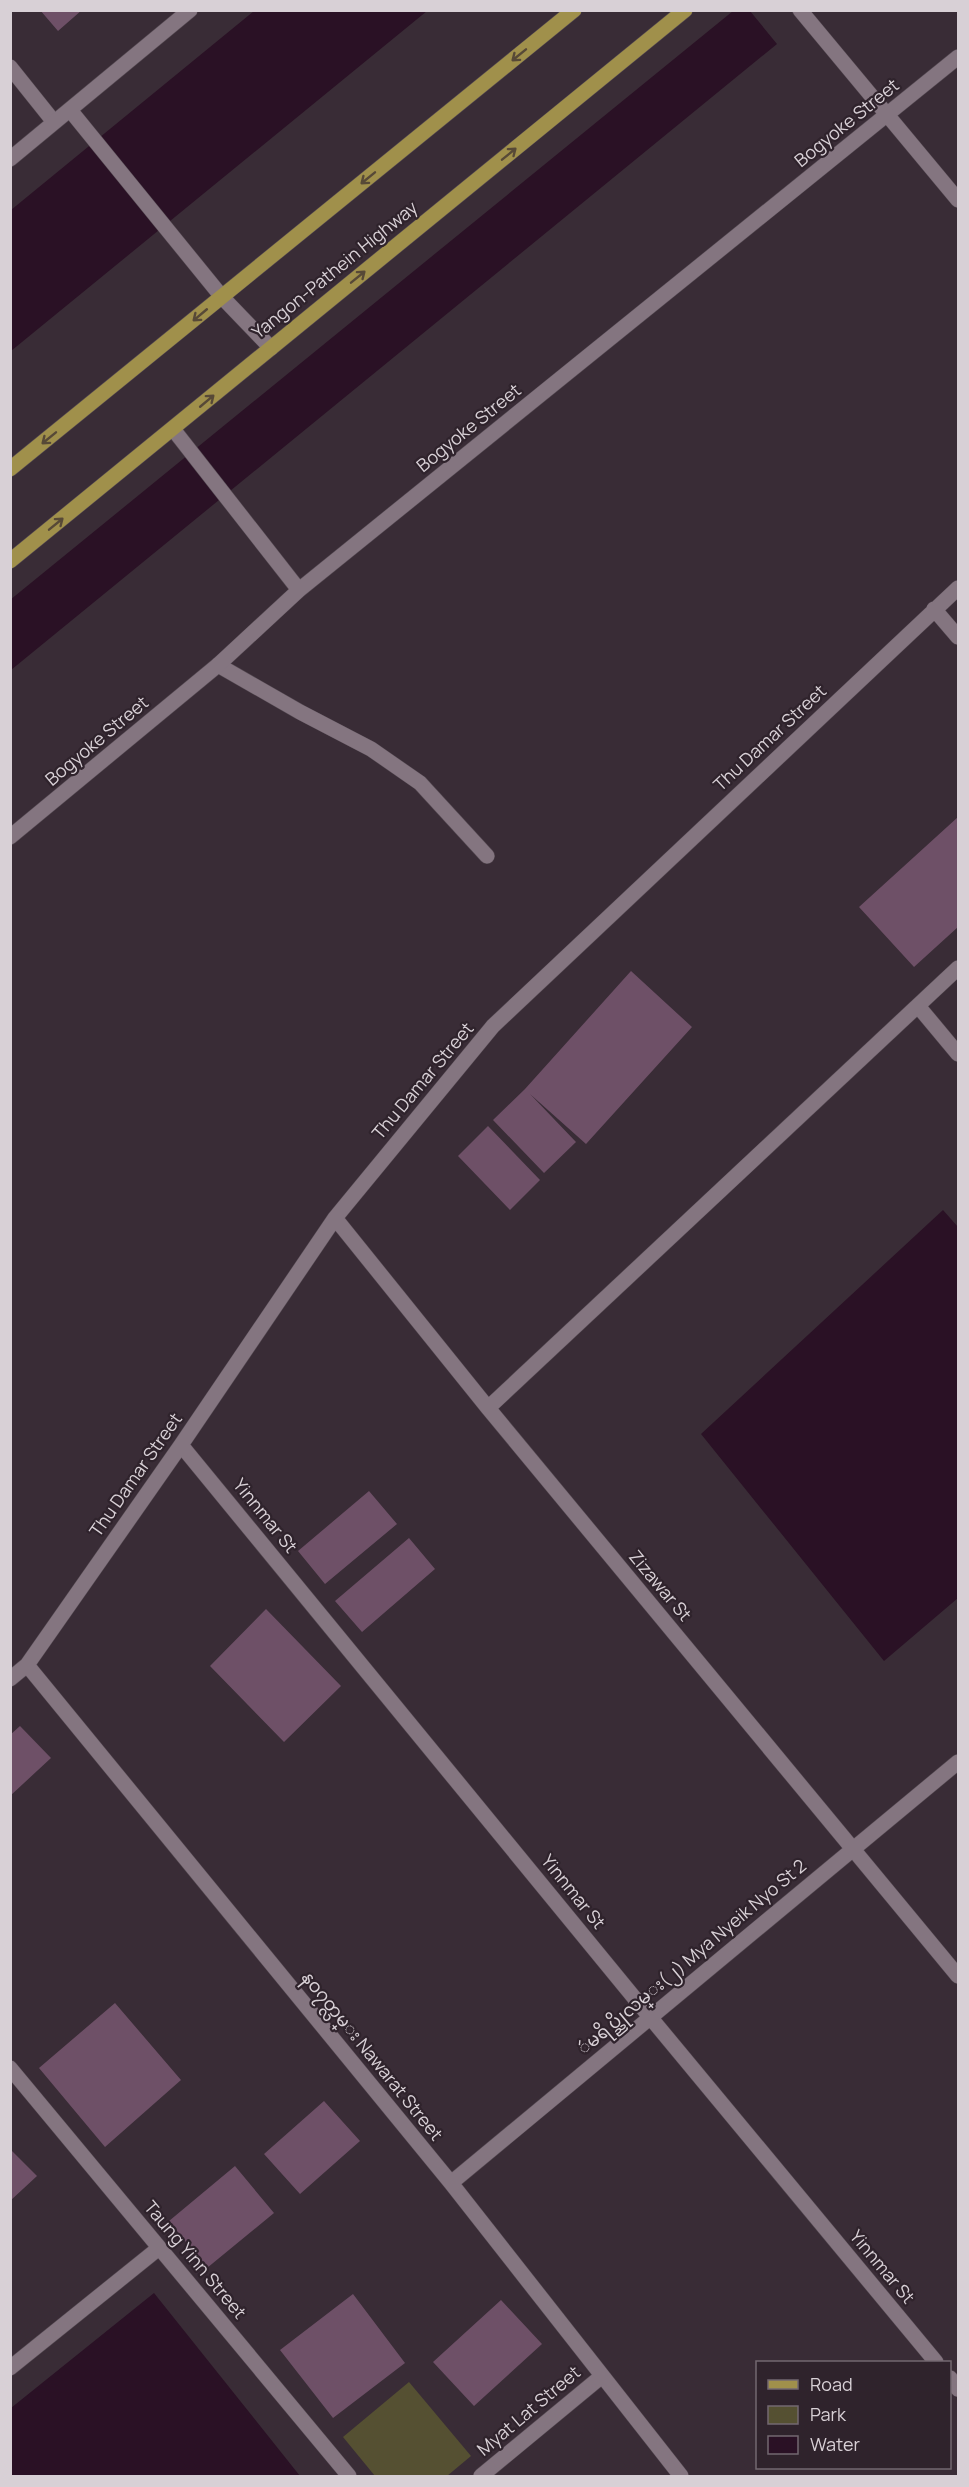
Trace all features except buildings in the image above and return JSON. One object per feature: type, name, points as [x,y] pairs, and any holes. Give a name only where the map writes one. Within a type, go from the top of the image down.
[{"type":"main road","name":"Yangon-Pathein Highway","points":[[10,561],[175,433],[271,348],[685,10]]},
{"type":"main road","points":[[10,469],[568,13]]},
{"type":"street","points":[[10,159],[190,10]]},
{"type":"street","points":[[800,10],[958,200]]},
{"type":"street","name":"Bogyoke Street","points":[[10,837],[218,665],[299,590],[888,116],[958,57]]},
{"type":"street","points":[[10,67],[54,122]]},
{"type":"street","points":[[70,110],[222,297],[271,348]]},
{"type":"street","points":[[175,433],[299,590]]},
{"type":"street","name":"Thu Damar Street","points":[[10,1679],[27,1665],[181,1445],[335,1218],[494,1026],[958,588]]},
{"type":"street","points":[[934,609],[958,638]]},
{"type":"street","points":[[218,665],[371,749],[420,783],[487,856]]},
{"type":"street","points":[[488,1408],[958,968]]},
{"type":"street","points":[[918,1006],[958,1054]]},
{"type":"street","name":"Zizawar St","points":[[335,1218],[488,1408],[958,1976]]},
{"type":"street","name":"Yinnmar St","points":[[181,1445],[650,2018],[935,2361]]},
{"type":"street","name":"နဝ၇တ္လမ္း Nawarat Street","points":[[27,1665],[451,2183],[681,2476]]},
{"type":"street","name":"ဴမရိပ္ညိုလမ္း(၂) Mya Nyeik Nyo St 2","points":[[451,2183],[958,1762]]},
{"type":"street","name":"Taung Yinn Street","points":[[10,2068],[349,2476]]},
{"type":"street","points":[[10,2368],[159,2247]]},
{"type":"street","name":"Myat Lat Street","points":[[481,2476],[603,2376]]},
{"type":"green space","points":[[409,2382],[471,2456],[447,2476],[375,2476],[343,2437]]},
{"type":"water","points":[[254,11],[427,11],[11,351],[11,210]]},
{"type":"water","points":[[733,11],[750,11],[777,44],[11,670],[10,600]]},
{"type":"water","points":[[943,1210],[958,1227],[958,1598],[884,1661],[701,1434]]},
{"type":"water","points":[[154,2293],[300,2476],[11,2476],[11,2408]]}]
